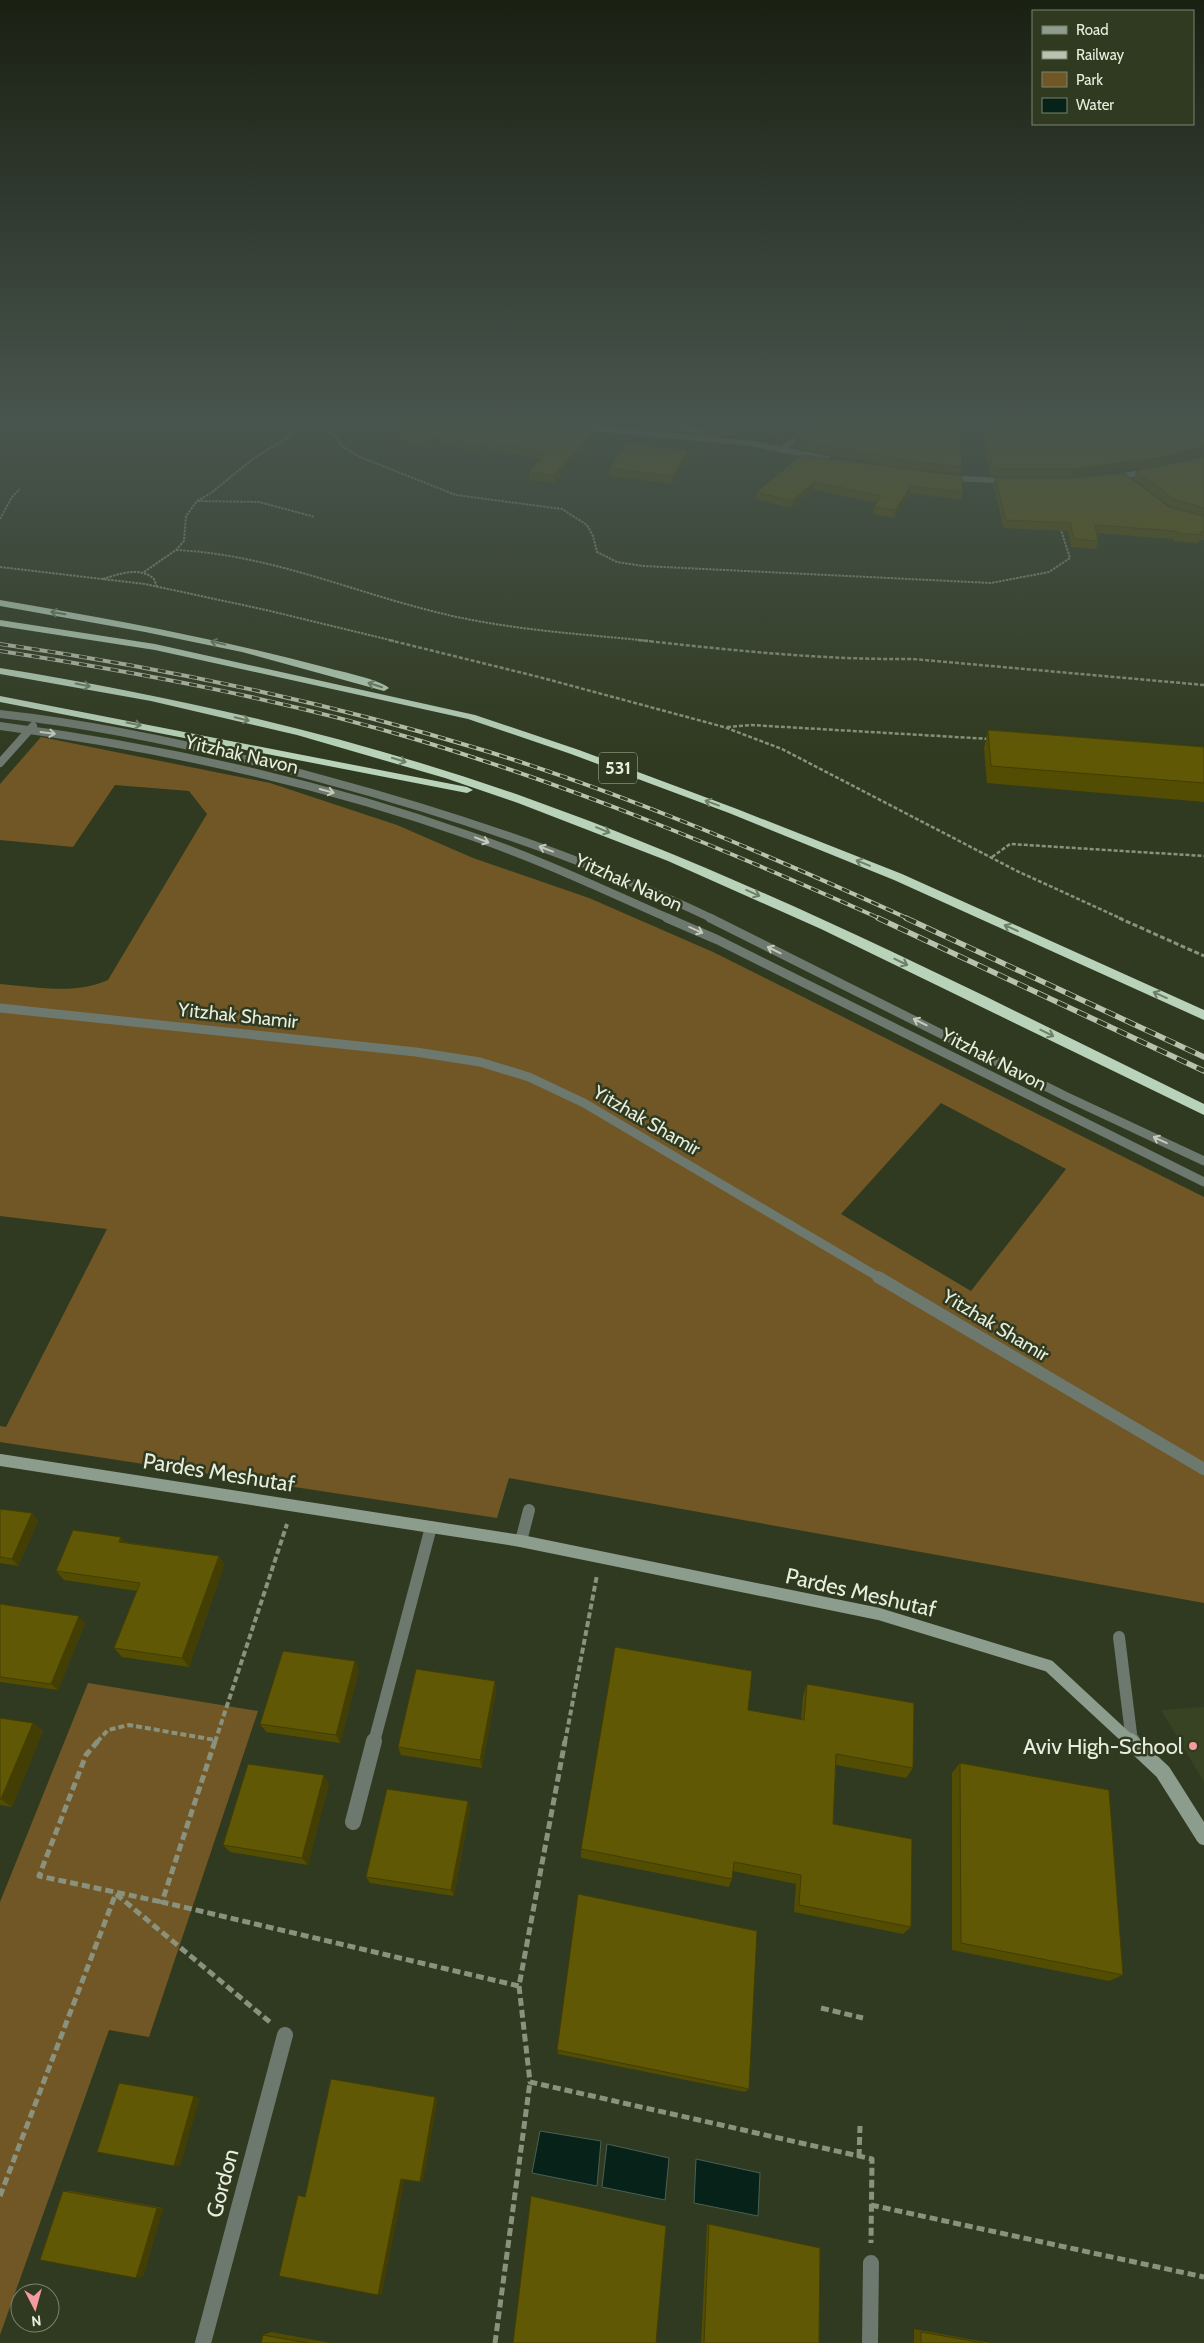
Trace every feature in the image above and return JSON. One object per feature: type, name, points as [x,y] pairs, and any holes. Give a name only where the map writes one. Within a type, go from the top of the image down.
[{"type":"highway","points":[[0,603],[184,636],[247,650],[366,682],[471,717]]},
{"type":"highway","name":"531","points":[[0,623],[155,646],[471,717],[575,752],[724,807],[898,877],[1204,1015]]},
{"type":"highway","points":[[0,671],[106,690],[286,729],[367,750],[525,801],[684,863],[777,904],[864,944],[1204,1110]]},
{"type":"highway","points":[[0,699],[525,801]]},
{"type":"street","name":"Yitzhak Navon","points":[[0,714],[41,718],[140,735],[240,756],[394,798],[524,840],[637,885],[740,933],[1047,1087],[1204,1161]]},
{"type":"street","points":[[0,763],[41,718]]},
{"type":"street","name":"Yitzhak Navon","points":[[0,726],[149,749],[301,784],[378,805],[506,849],[559,870],[718,940],[1204,1182]]},
{"type":"street","name":"Yitzhak Shamir","points":[[0,1008],[416,1052],[480,1062],[529,1077],[584,1103],[1204,1469]]},
{"type":"street","name":"Pardes Meshutaf","points":[[0,1460],[521,1541],[879,1614],[1049,1666],[1163,1772],[1204,1837]]},
{"type":"street","points":[[521,1541],[529,1510]]},
{"type":"street","points":[[353,1822],[431,1527]]},
{"type":"street","points":[[1119,1637],[1132,1743]]},
{"type":"street","name":"Gordon","points":[[202,2343],[285,2035]]},
{"type":"street","points":[[870,2343],[871,2263]]},
{"type":"path","points":[[144,572],[176,550],[184,541],[184,535]]},
{"type":"path","points":[[594,535],[597,552],[617,562],[643,566],[991,583],[1049,572],[1070,558],[1063,535]]},
{"type":"path","points":[[176,550],[232,554],[442,614],[516,628],[714,648],[868,660],[913,659],[1204,685]]},
{"type":"path","points":[[0,567],[157,586],[266,610],[473,661],[724,727],[789,753],[992,857],[1122,920],[1204,956]]},
{"type":"path","points":[[100,580],[115,574],[144,572],[152,575],[156,580],[157,586]]},
{"type":"path","points":[[724,727],[751,725],[999,739]]},
{"type":"path","points":[[992,857],[1010,844],[1204,856]]},
{"type":"path","points":[[162,1902],[39,1876],[86,1755],[108,1730],[129,1725],[215,1740]]},
{"type":"path","points":[[116,1893],[285,2035]]},
{"type":"path","points":[[0,2196],[116,1893]]},
{"type":"path","points":[[495,2343],[530,2082],[519,1986]]},
{"type":"path","points":[[821,2008],[863,2018]]},
{"type":"path","points":[[530,2082],[815,2144],[872,2159],[871,2263]]},
{"type":"path","points":[[859,2157],[860,2126]]},
{"type":"path","points":[[871,2205],[1204,2277]]},
{"type":"shaded area","name":"Aviv High-School","points":[[1204,1707],[1204,1782],[1161,1710]]},
{"type":"green space","points":[[41,737],[270,783],[397,825],[473,858],[589,898],[713,952],[1204,1197],[1204,1603],[509,1478],[497,1518],[0,1442],[0,1426],[6,1427],[107,1229],[0,1216],[0,984],[69,989],[95,985],[108,980],[207,814],[189,791],[115,785],[73,847],[0,840],[0,784]],"holes":[[[941,1103],[1066,1169],[971,1291],[841,1214]]]},
{"type":"green space","points":[[88,1683],[258,1711],[149,2037],[109,2030],[19,2283],[10,2283],[10,2307],[0,2335],[0,1902]]},
{"type":"water","points":[[540,2131],[601,2141],[597,2186],[532,2173]]},
{"type":"water","points":[[607,2144],[669,2158],[665,2200],[602,2187]]},
{"type":"water","points":[[696,2159],[760,2173],[758,2216],[694,2203]]},
{"type":"building","points":[[1073,535],[1097,535],[1098,541],[1074,539]]},
{"type":"building","points":[[988,730],[1204,747],[1204,783],[991,766]]},
{"type":"building","points":[[0,1509],[32,1513],[12,1559],[0,1557]]},
{"type":"building","points":[[73,1530],[121,1537],[119,1542],[219,1556],[182,1658],[114,1648],[140,1583],[56,1571]]},
{"type":"building","points":[[0,1604],[79,1616],[51,1684],[0,1677]]},
{"type":"building","points":[[615,1647],[752,1671],[748,1710],[804,1720],[807,1684],[914,1703],[913,1768],[836,1754],[833,1824],[912,1839],[911,1927],[799,1905],[801,1875],[734,1862],[732,1879],[581,1849]]},
{"type":"building","points":[[283,1651],[355,1661],[336,1735],[260,1724]]},
{"type":"building","points":[[416,1669],[495,1681],[480,1760],[398,1747]]},
{"type":"building","points":[[0,1718],[33,1723],[1,1799],[0,1799]]},
{"type":"building","points":[[960,1763],[1109,1790],[1123,1975],[961,1943]]},
{"type":"building","points":[[248,1764],[324,1775],[302,1858],[223,1845]]},
{"type":"building","points":[[387,1789],[468,1801],[451,1890],[366,1877]]},
{"type":"building","points":[[578,1894],[757,1931],[749,2089],[557,2050]]},
{"type":"building","points":[[331,2079],[435,2097],[420,2182],[401,2179],[378,2295],[279,2276],[298,2195],[305,2197]]},
{"type":"building","points":[[119,2083],[194,2096],[174,2166],[97,2152]]},
{"type":"building","points":[[63,2191],[157,2208],[136,2278],[40,2260]]},
{"type":"building","points":[[531,2196],[666,2226],[656,2343],[513,2343]]},
{"type":"building","points":[[709,2224],[820,2248],[819,2343],[704,2343]]},
{"type":"building","points":[[921,2332],[983,2343],[921,2343]]},
{"type":"building","points":[[263,2335],[308,2343],[261,2343]]},
{"type":"railway","points":[[0,644],[62,653],[245,688],[366,717],[486,751],[594,787],[700,828],[805,872],[909,919]]},
{"type":"railway","points":[[0,651],[106,668],[210,688],[315,712],[418,740],[536,779],[652,822],[767,869],[881,919]]},
{"type":"railway","points":[[878,918],[1204,1071]]},
{"type":"railway","points":[[906,918],[1204,1057]]},
{"type":"place","name":"Aviv High-School","points":[[1193,1746]]}]
